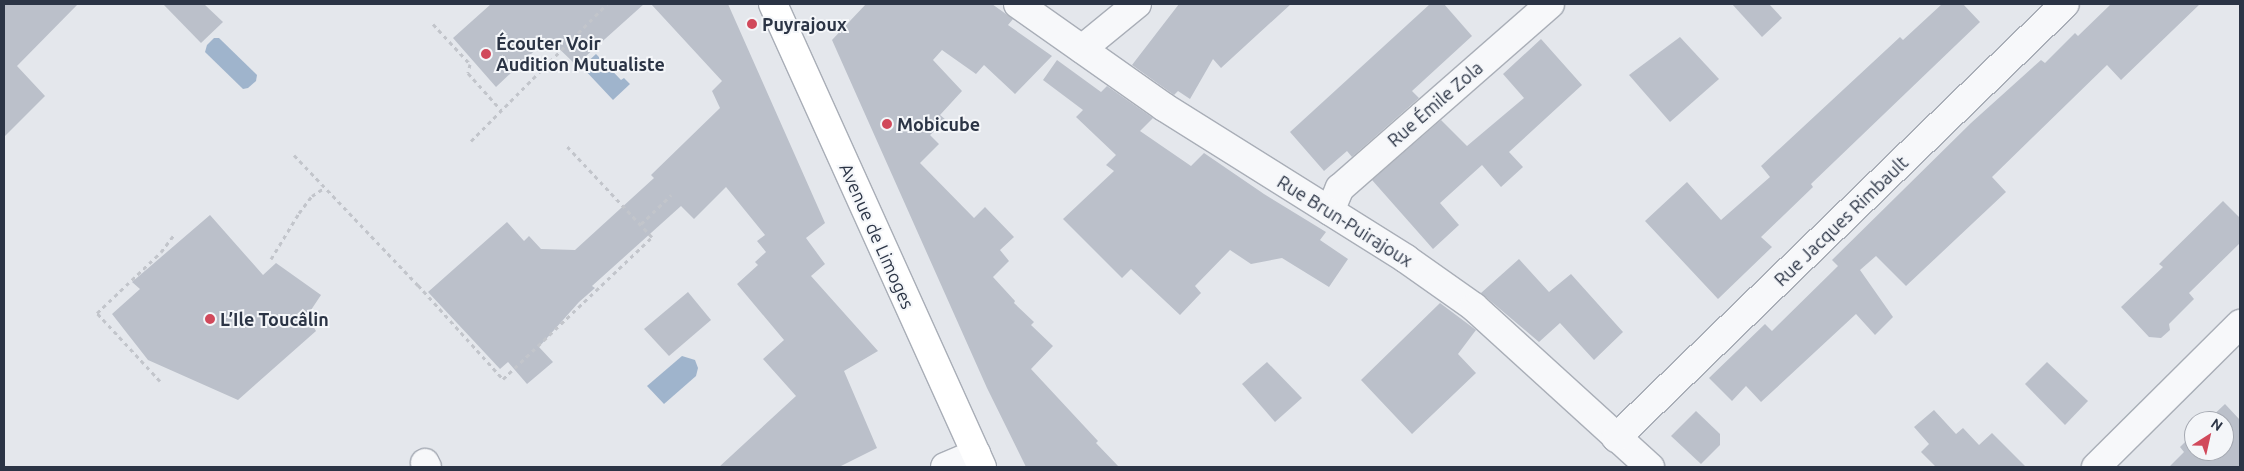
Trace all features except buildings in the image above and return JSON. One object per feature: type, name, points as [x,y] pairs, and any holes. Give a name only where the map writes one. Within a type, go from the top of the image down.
[{"type":"main road","name":"Avenue de Limoges","points":[[773,4],[979,461]]},
{"type":"street","name":"Rue Brun-Puirajoux","points":[[1018,4],[1164,107],[1406,259],[1474,307],[1650,467]]},
{"type":"street","points":[[1082,49],[1137,4]]},
{"type":"street","name":"Rue Émile Zola","points":[[1330,211],[1340,188],[1550,4]]},
{"type":"street","name":"Rue Jacques Rimbault","points":[[1616,438],[2065,4]]},
{"type":"street","points":[[2096,467],[2240,324]]},
{"type":"street","points":[[946,467],[979,461]]},
{"type":"path","points":[[471,141],[607,4]]},
{"type":"path","points":[[433,24],[470,64],[468,73],[501,110]]},
{"type":"path","points":[[294,156],[418,285],[502,379],[652,237],[566,145]]},
{"type":"path","points":[[271,259],[299,213],[312,196],[324,188]]},
{"type":"path","points":[[641,224],[671,195]]},
{"type":"path","points":[[160,381],[97,313],[161,252],[174,235]]},
{"type":"water","points":[[214,38],[219,38],[257,75],[256,81],[248,88],[243,89],[205,52],[207,45]]},
{"type":"water","points":[[596,54],[621,80],[624,78],[630,84],[613,100],[582,67]]},
{"type":"water","points":[[682,356],[695,360],[698,368],[696,376],[664,404],[647,386]]},
{"type":"place","name":"Puyrajoux","points":[[752,24]]},
{"type":"place","name":"Écouter Voir Audition Mutualiste","points":[[486,54]]},
{"type":"place","name":"Mobicube","points":[[887,124]]},
{"type":"place","name":"L’Ile Toucâlin","points":[[210,319]]}]
